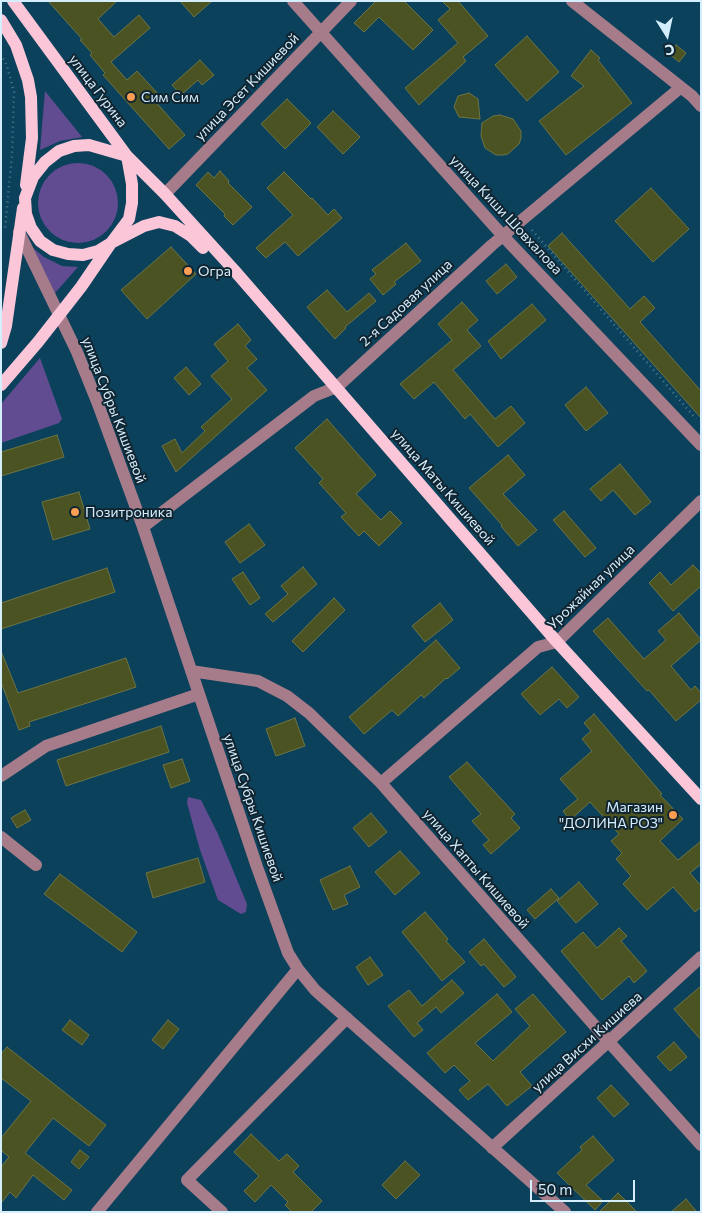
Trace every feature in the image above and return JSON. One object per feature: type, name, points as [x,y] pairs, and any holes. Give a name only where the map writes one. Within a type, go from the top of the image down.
[{"type":"main road","name":"улица Гурина","points":[[13,1],[127,156],[165,194]]},
{"type":"main road","points":[[1,20],[16,46],[28,80],[31,97],[32,138],[6,326],[1,343]]},
{"type":"main road","points":[[1,30],[16,46]]},
{"type":"main road","points":[[1,385],[59,316],[81,287],[111,243],[129,219],[132,203],[132,184],[127,156],[90,145],[74,146],[59,151],[45,162],[33,177],[24,198],[26,214],[31,228],[40,240],[53,250],[83,255],[98,251],[111,243],[144,226],[159,222],[175,226],[191,236],[208,253],[234,270]]},
{"type":"main road","name":"улица Маты Кишиевой","points":[[165,194],[337,387],[557,642],[701,799]]},
{"type":"street","name":"улица Киши Шовхалова","points":[[293,1],[503,236],[701,445]]},
{"type":"street","name":"улица Эсет Кишиевой","points":[[165,194],[351,1]]},
{"type":"street","points":[[572,1],[680,88],[696,92],[701,106]]},
{"type":"street","name":"2-я Садовая улица","points":[[143,526],[314,396],[337,387],[503,236],[680,88]]},
{"type":"street","name":"улица Субры Кишиевой","points":[[19,232],[77,352],[98,404],[143,526],[282,937],[298,969],[315,990],[565,1212]]},
{"type":"street","name":"Урожайная улица","points":[[381,783],[538,647],[557,642],[701,501]]},
{"type":"street","name":"улица Хапты Кишиевой","points":[[191,671],[258,682],[286,696],[310,713],[381,783],[701,1145]]},
{"type":"street","points":[[1,776],[46,746],[199,694]]},
{"type":"street","points":[[1,837],[36,865]]},
{"type":"street","name":"улица Висхи Кишиева","points":[[492,1148],[701,957]]},
{"type":"street","points":[[97,1212],[298,969]]},
{"type":"street","points":[[222,1212],[187,1180],[347,1018]]},
{"type":"path","points":[[1,54],[8,66],[14,92],[12,156],[5,234]]},
{"type":"path","points":[[532,230],[701,424]]},
{"type":"shaded area","points":[[45,91],[82,137],[60,141],[40,150]]},
{"type":"shaded area","points":[[78,163],[93,166],[106,175],[115,188],[118,203],[115,218],[106,231],[93,240],[78,243],[63,240],[50,231],[41,218],[38,203],[41,188],[50,175],[63,166]]},
{"type":"shaded area","points":[[33,248],[44,257],[62,266],[78,267],[55,293]]},
{"type":"shaded area","points":[[40,358],[62,419],[59,423],[1,443],[1,404]]},
{"type":"shaded area","points":[[188,797],[201,800],[218,834],[247,904],[246,912],[241,914],[218,900],[200,850],[187,803]]},
{"type":"building","points":[[48,1],[117,1],[98,19],[114,37],[139,15],[150,28],[111,62],[127,80],[137,71],[159,95],[154,100],[185,135],[169,149],[103,75],[105,73],[90,55],[92,53],[80,40],[82,39]]},
{"type":"building","points":[[180,1],[212,1],[194,17]]},
{"type":"building","points":[[376,1],[404,1],[433,30],[413,50],[379,17],[364,32],[354,23]]},
{"type":"building","points":[[442,1],[458,1],[488,36],[463,57],[466,61],[419,105],[405,88],[458,43],[438,20],[450,9]]},
{"type":"building","points":[[527,36],[559,72],[527,101],[495,65]]},
{"type":"building","points":[[676,45],[686,53],[679,62],[668,53]]},
{"type":"building","points":[[591,50],[600,58],[598,60],[632,103],[566,155],[539,121],[584,86],[571,76]]},
{"type":"building","points":[[200,60],[214,75],[202,85],[198,80],[181,95],[172,85]]},
{"type":"building","points":[[469,93],[478,99],[480,119],[459,117],[454,107],[458,96]]},
{"type":"building","points":[[287,99],[311,123],[285,149],[261,124]]},
{"type":"building","points":[[333,111],[360,137],[343,154],[317,127]]},
{"type":"building","points":[[500,115],[513,119],[521,131],[521,138],[519,144],[508,154],[496,155],[485,148],[481,136],[482,123],[493,116]]},
{"type":"building","points":[[220,171],[229,181],[228,183],[252,207],[233,225],[224,216],[225,214],[196,185],[208,172],[214,178]]},
{"type":"building","points":[[284,172],[328,215],[334,209],[342,218],[298,256],[285,242],[266,258],[256,248],[293,215],[267,188]]},
{"type":"building","points":[[651,188],[689,229],[653,262],[615,221]]},
{"type":"building","points":[[562,233],[630,309],[644,296],[655,308],[640,322],[701,391],[701,418],[548,246]]},
{"type":"building","points":[[406,243],[421,261],[394,282],[396,284],[383,295],[370,279],[376,274],[372,270]]},
{"type":"building","points":[[171,247],[196,274],[147,319],[121,290]]},
{"type":"building","points":[[506,264],[517,277],[497,294],[486,281]]},
{"type":"building","points":[[327,290],[347,312],[369,293],[376,301],[345,327],[335,339],[307,307]]},
{"type":"building","points":[[462,302],[478,320],[467,330],[481,346],[453,370],[495,419],[511,406],[525,423],[498,447],[470,414],[465,419],[434,382],[414,399],[400,384],[452,340],[438,324]]},
{"type":"building","points":[[532,304],[546,320],[501,359],[488,341]]},
{"type":"building","points":[[238,324],[251,340],[245,346],[257,359],[247,368],[267,390],[176,472],[162,446],[175,439],[182,453],[205,431],[201,427],[232,399],[211,376],[228,361],[214,344]]},
{"type":"building","points":[[186,367],[201,384],[189,395],[174,378]]},
{"type":"building","points":[[586,387],[608,413],[586,431],[565,405]]},
{"type":"building","points":[[327,419],[376,475],[356,494],[381,520],[390,511],[402,523],[379,546],[364,531],[359,536],[341,517],[346,513],[319,483],[323,479],[295,448]]},
{"type":"building","points":[[57,435],[64,457],[1,476],[1,452]]},
{"type":"building","points":[[508,455],[525,475],[503,494],[537,530],[518,546],[469,488]]},
{"type":"building","points":[[620,464],[651,502],[635,515],[613,490],[601,501],[590,489]]},
{"type":"building","points":[[79,492],[90,529],[53,540],[42,502]]},
{"type":"building","points":[[564,511],[596,548],[585,557],[553,520]]},
{"type":"building","points":[[249,524],[265,545],[240,563],[225,542]]},
{"type":"building","points":[[693,565],[701,573],[701,586],[673,611],[649,583],[660,572],[671,585]]},
{"type":"building","points":[[303,567],[317,584],[273,622],[265,614],[288,594],[281,586]]},
{"type":"building","points":[[107,568],[115,592],[1,629],[1,603]]},
{"type":"building","points":[[243,572],[260,598],[250,605],[232,579]]},
{"type":"building","points":[[334,598],[345,610],[303,652],[292,641]]},
{"type":"building","points":[[440,603],[453,620],[425,642],[412,626]]},
{"type":"building","points":[[679,613],[701,640],[671,666],[691,690],[695,686],[701,693],[701,700],[676,721],[593,631],[608,618],[644,659],[666,640],[658,631]]},
{"type":"building","points":[[436,640],[460,668],[424,698],[421,695],[398,716],[392,710],[364,734],[349,717]]},
{"type":"building","points":[[1,651],[18,693],[126,658],[136,687],[29,722],[30,726],[19,730],[1,682]]},
{"type":"building","points":[[552,667],[579,697],[567,708],[559,699],[540,715],[521,694]]},
{"type":"building","points":[[594,714],[662,794],[660,795],[683,819],[660,841],[678,860],[701,841],[701,864],[690,873],[701,886],[701,907],[695,912],[673,887],[647,910],[623,884],[631,876],[616,859],[622,853],[611,841],[619,834],[590,802],[570,820],[563,811],[578,799],[560,779],[592,751],[582,739],[591,731],[584,723]]},
{"type":"building","points":[[295,718],[305,746],[276,756],[266,729]]},
{"type":"building","points":[[161,726],[169,752],[66,786],[57,760]]},
{"type":"building","points":[[182,759],[190,781],[171,788],[163,765]]},
{"type":"building","points":[[467,762],[515,814],[511,818],[520,828],[491,854],[483,845],[489,840],[472,821],[481,814],[449,777]]},
{"type":"building","points":[[25,810],[31,820],[17,828],[11,818]]},
{"type":"building","points":[[371,813],[387,832],[369,847],[353,828]]},
{"type":"building","points":[[400,851],[420,873],[395,895],[375,872]]},
{"type":"building","points":[[198,858],[205,882],[153,898],[146,873]]},
{"type":"building","points":[[350,866],[360,887],[344,895],[348,904],[333,910],[320,880]]},
{"type":"building","points":[[60,874],[137,932],[122,952],[44,894]]},
{"type":"building","points":[[579,882],[598,904],[576,923],[557,901]]},
{"type":"building","points":[[551,889],[559,898],[535,919],[527,910]]},
{"type":"building","points":[[425,912],[448,939],[446,941],[465,962],[442,981],[402,932]]},
{"type":"building","points":[[619,928],[627,936],[621,941],[647,971],[634,983],[629,976],[602,1000],[561,951],[583,932],[597,948]]},
{"type":"building","points":[[484,939],[516,977],[504,987],[484,964],[481,966],[469,952]]},
{"type":"building","points":[[370,957],[383,975],[368,985],[356,967]]},
{"type":"building","points":[[452,980],[464,993],[441,1013],[436,1007],[417,1023],[423,1030],[414,1037],[388,1006],[409,990],[422,1006]]},
{"type":"building","points":[[701,986],[701,1040],[674,1009]]},
{"type":"building","points":[[497,994],[512,1012],[475,1043],[493,1061],[530,1026],[515,1009],[533,994],[566,1032],[520,1072],[532,1086],[507,1106],[488,1084],[468,1100],[459,1090],[470,1081],[454,1065],[445,1073],[427,1053]]},
{"type":"building","points":[[70,1020],[89,1035],[82,1045],[62,1030]]},
{"type":"building","points":[[168,1020],[179,1029],[163,1049],[152,1040]]},
{"type":"building","points":[[674,1042],[687,1057],[670,1071],[657,1057]]},
{"type":"building","points":[[7,1047],[106,1125],[89,1146],[53,1118],[25,1153],[72,1190],[64,1200],[33,1175],[16,1198],[10,1192],[1,1203],[1,1167],[9,1157],[1,1150],[1,1138],[31,1101],[1,1078],[1,1054]]},
{"type":"building","points":[[611,1085],[629,1104],[614,1117],[597,1098]]},
{"type":"building","points":[[251,1134],[279,1161],[287,1154],[299,1166],[293,1172],[322,1201],[311,1212],[292,1212],[285,1205],[288,1202],[271,1185],[255,1202],[244,1191],[259,1176],[234,1152]]},
{"type":"building","points":[[593,1136],[614,1160],[586,1185],[603,1201],[595,1210],[557,1173],[582,1150],[580,1147]]},
{"type":"building","points":[[80,1150],[89,1157],[79,1169],[71,1162]]},
{"type":"building","points":[[405,1161],[420,1175],[396,1199],[382,1185]]},
{"type":"building","points":[[618,1193],[637,1212],[599,1212]]},
{"type":"building","points":[[686,1199],[697,1212],[671,1212]]},
{"type":"place","name":"Сим Сим","points":[[131,97]]},
{"type":"place","name":"Огра","points":[[188,271]]},
{"type":"place","name":"Позитроника","points":[[75,512]]},
{"type":"place","name":"Магазин \"ДОЛИНА РОЗ\"","points":[[673,815]]}]
